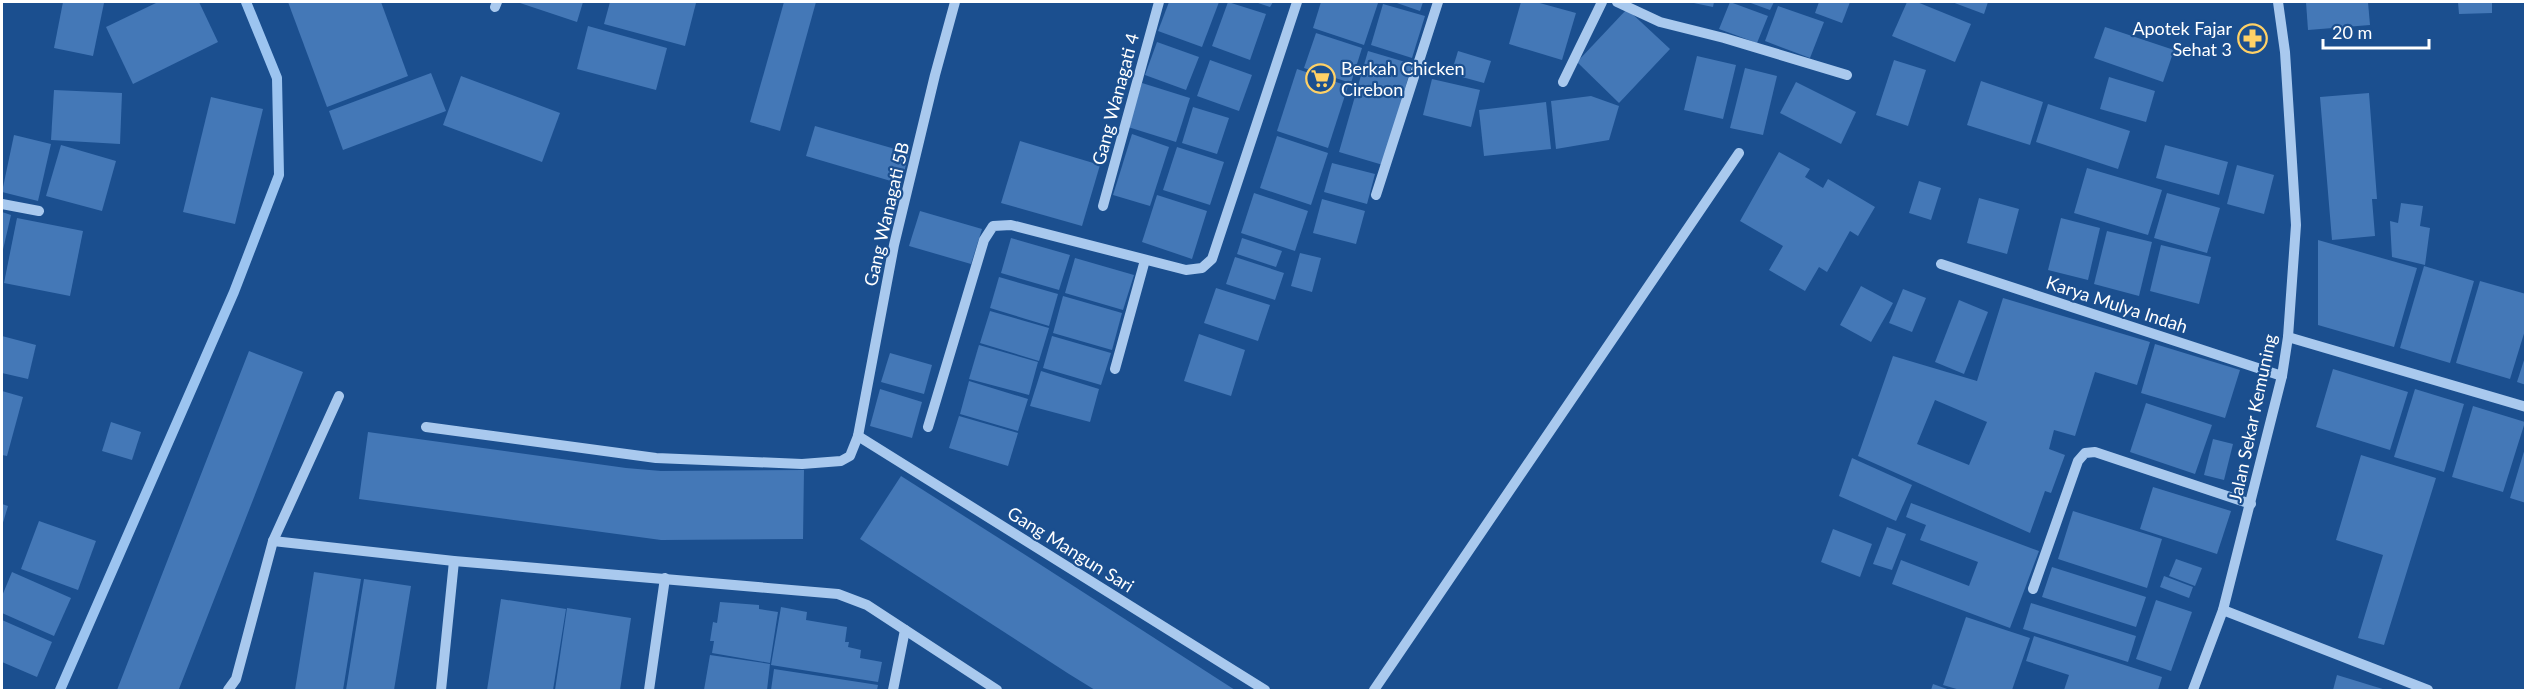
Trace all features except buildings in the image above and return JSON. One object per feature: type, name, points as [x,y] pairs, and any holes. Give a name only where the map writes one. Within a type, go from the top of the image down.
[{"type":"street","name":"Gang Wanagati 5B","points":[[858,436],[894,245],[955,2]]},
{"type":"street","name":"Gang Wanagati 4","points":[[1104,206],[1159,2]]},
{"type":"street","points":[[928,427],[984,240],[993,226],[1011,225],[1186,270],[1202,268],[1212,259],[1296,2]]},
{"type":"street","points":[[1376,195],[1438,2]]},
{"type":"street","points":[[1563,81],[1602,2]]},
{"type":"street","points":[[1617,2],[1660,22],[1847,75]]},
{"type":"street","name":"Jalan Sekar Kemuning","points":[[2193,690],[2223,610],[2282,376],[2288,337],[2296,225],[2284,52],[2278,2]]},
{"type":"street","points":[[1374,690],[1740,153]]},
{"type":"street","points":[[2,204],[39,211]]},
{"type":"street","points":[[1115,369],[1145,260]]},
{"type":"street","name":"Karya Mulya Indah","points":[[1941,264],[2282,376]]},
{"type":"street","points":[[2288,337],[2526,407]]},
{"type":"street","points":[[228,690],[235,685],[273,541],[339,396]]},
{"type":"street","points":[[426,427],[656,458],[802,464],[841,461],[850,456],[858,436]]},
{"type":"street","name":"Gang Mangun Sari","points":[[858,436],[1265,690]]},
{"type":"street","points":[[2033,589],[2078,461],[2085,453],[2095,452],[2251,504]]},
{"type":"street","points":[[273,541],[454,561],[838,594],[867,605],[997,690]]},
{"type":"street","points":[[441,690],[454,561]]},
{"type":"street","points":[[649,690],[665,578]]},
{"type":"street","points":[[2223,610],[2428,690]]},
{"type":"street","points":[[893,690],[905,630]]},
{"type":"waterway","points":[[60,690],[234,292],[279,175],[277,78],[246,2]]},
{"type":"place","name":"Apotek Fajar Sehat 3","points":[[2253,38]]},
{"type":"place","name":"Berkah Chicken Cirebon","points":[[1320,78]]}]
